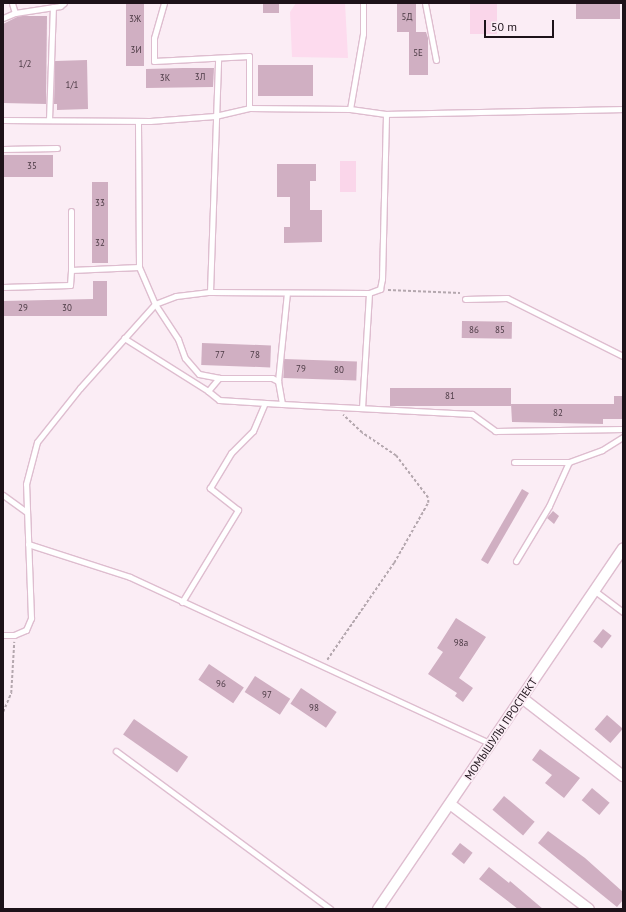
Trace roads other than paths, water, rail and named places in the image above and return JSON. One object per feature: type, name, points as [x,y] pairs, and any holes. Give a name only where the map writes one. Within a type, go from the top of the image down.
[{"type":"street","name":"МОМЫШУЛЫ ПРОСПЕКТ","points":[[378,909],[623,548]]},
{"type":"street","points":[[522,698],[623,776]]},
{"type":"street","points":[[450,804],[589,909]]},
{"type":"lane","points":[[12,3],[15,13]]},
{"type":"lane","points":[[3,18],[15,13],[53,7],[64,3]]},
{"type":"lane","points":[[164,3],[154,38],[154,61],[249,56],[250,108]]},
{"type":"lane","points":[[350,110],[363,34],[363,3]]},
{"type":"lane","points":[[425,3],[436,60]]},
{"type":"lane","points":[[49,120],[53,7]]},
{"type":"lane","points":[[210,292],[214,116],[218,58]]},
{"type":"lane","points":[[3,120],[138,120],[214,116],[250,108],[350,110],[386,114],[623,109]]},
{"type":"lane","points":[[3,634],[14,635],[26,630],[31,618],[26,484],[37,442],[80,388],[155,304],[176,296],[210,292],[369,293],[380,289],[382,280],[386,114]]},
{"type":"lane","points":[[138,120],[139,267],[155,304],[178,339],[185,358],[199,374],[219,378],[278,380]]},
{"type":"lane","points":[[3,149],[57,148]]},
{"type":"lane","points":[[3,287],[70,285],[71,211]]},
{"type":"lane","points":[[71,270],[139,267]]},
{"type":"lane","points":[[282,404],[278,380],[287,293]]},
{"type":"lane","points":[[362,408],[369,293]]},
{"type":"lane","points":[[465,299],[507,298],[623,356]]},
{"type":"lane","points":[[124,338],[208,391],[219,400],[472,414],[495,431],[623,429]]},
{"type":"lane","points":[[208,391],[219,378]]},
{"type":"lane","points":[[182,602],[238,510],[210,488],[230,453],[253,431],[265,403]]},
{"type":"lane","points":[[514,462],[569,462],[602,450],[623,437]]},
{"type":"lane","points":[[516,561],[549,506],[569,462]]},
{"type":"lane","points":[[3,495],[26,512]]},
{"type":"lane","points":[[28,544],[130,577],[491,744]]},
{"type":"lane","points":[[595,591],[623,612]]},
{"type":"lane","points":[[116,751],[330,909]]}]
